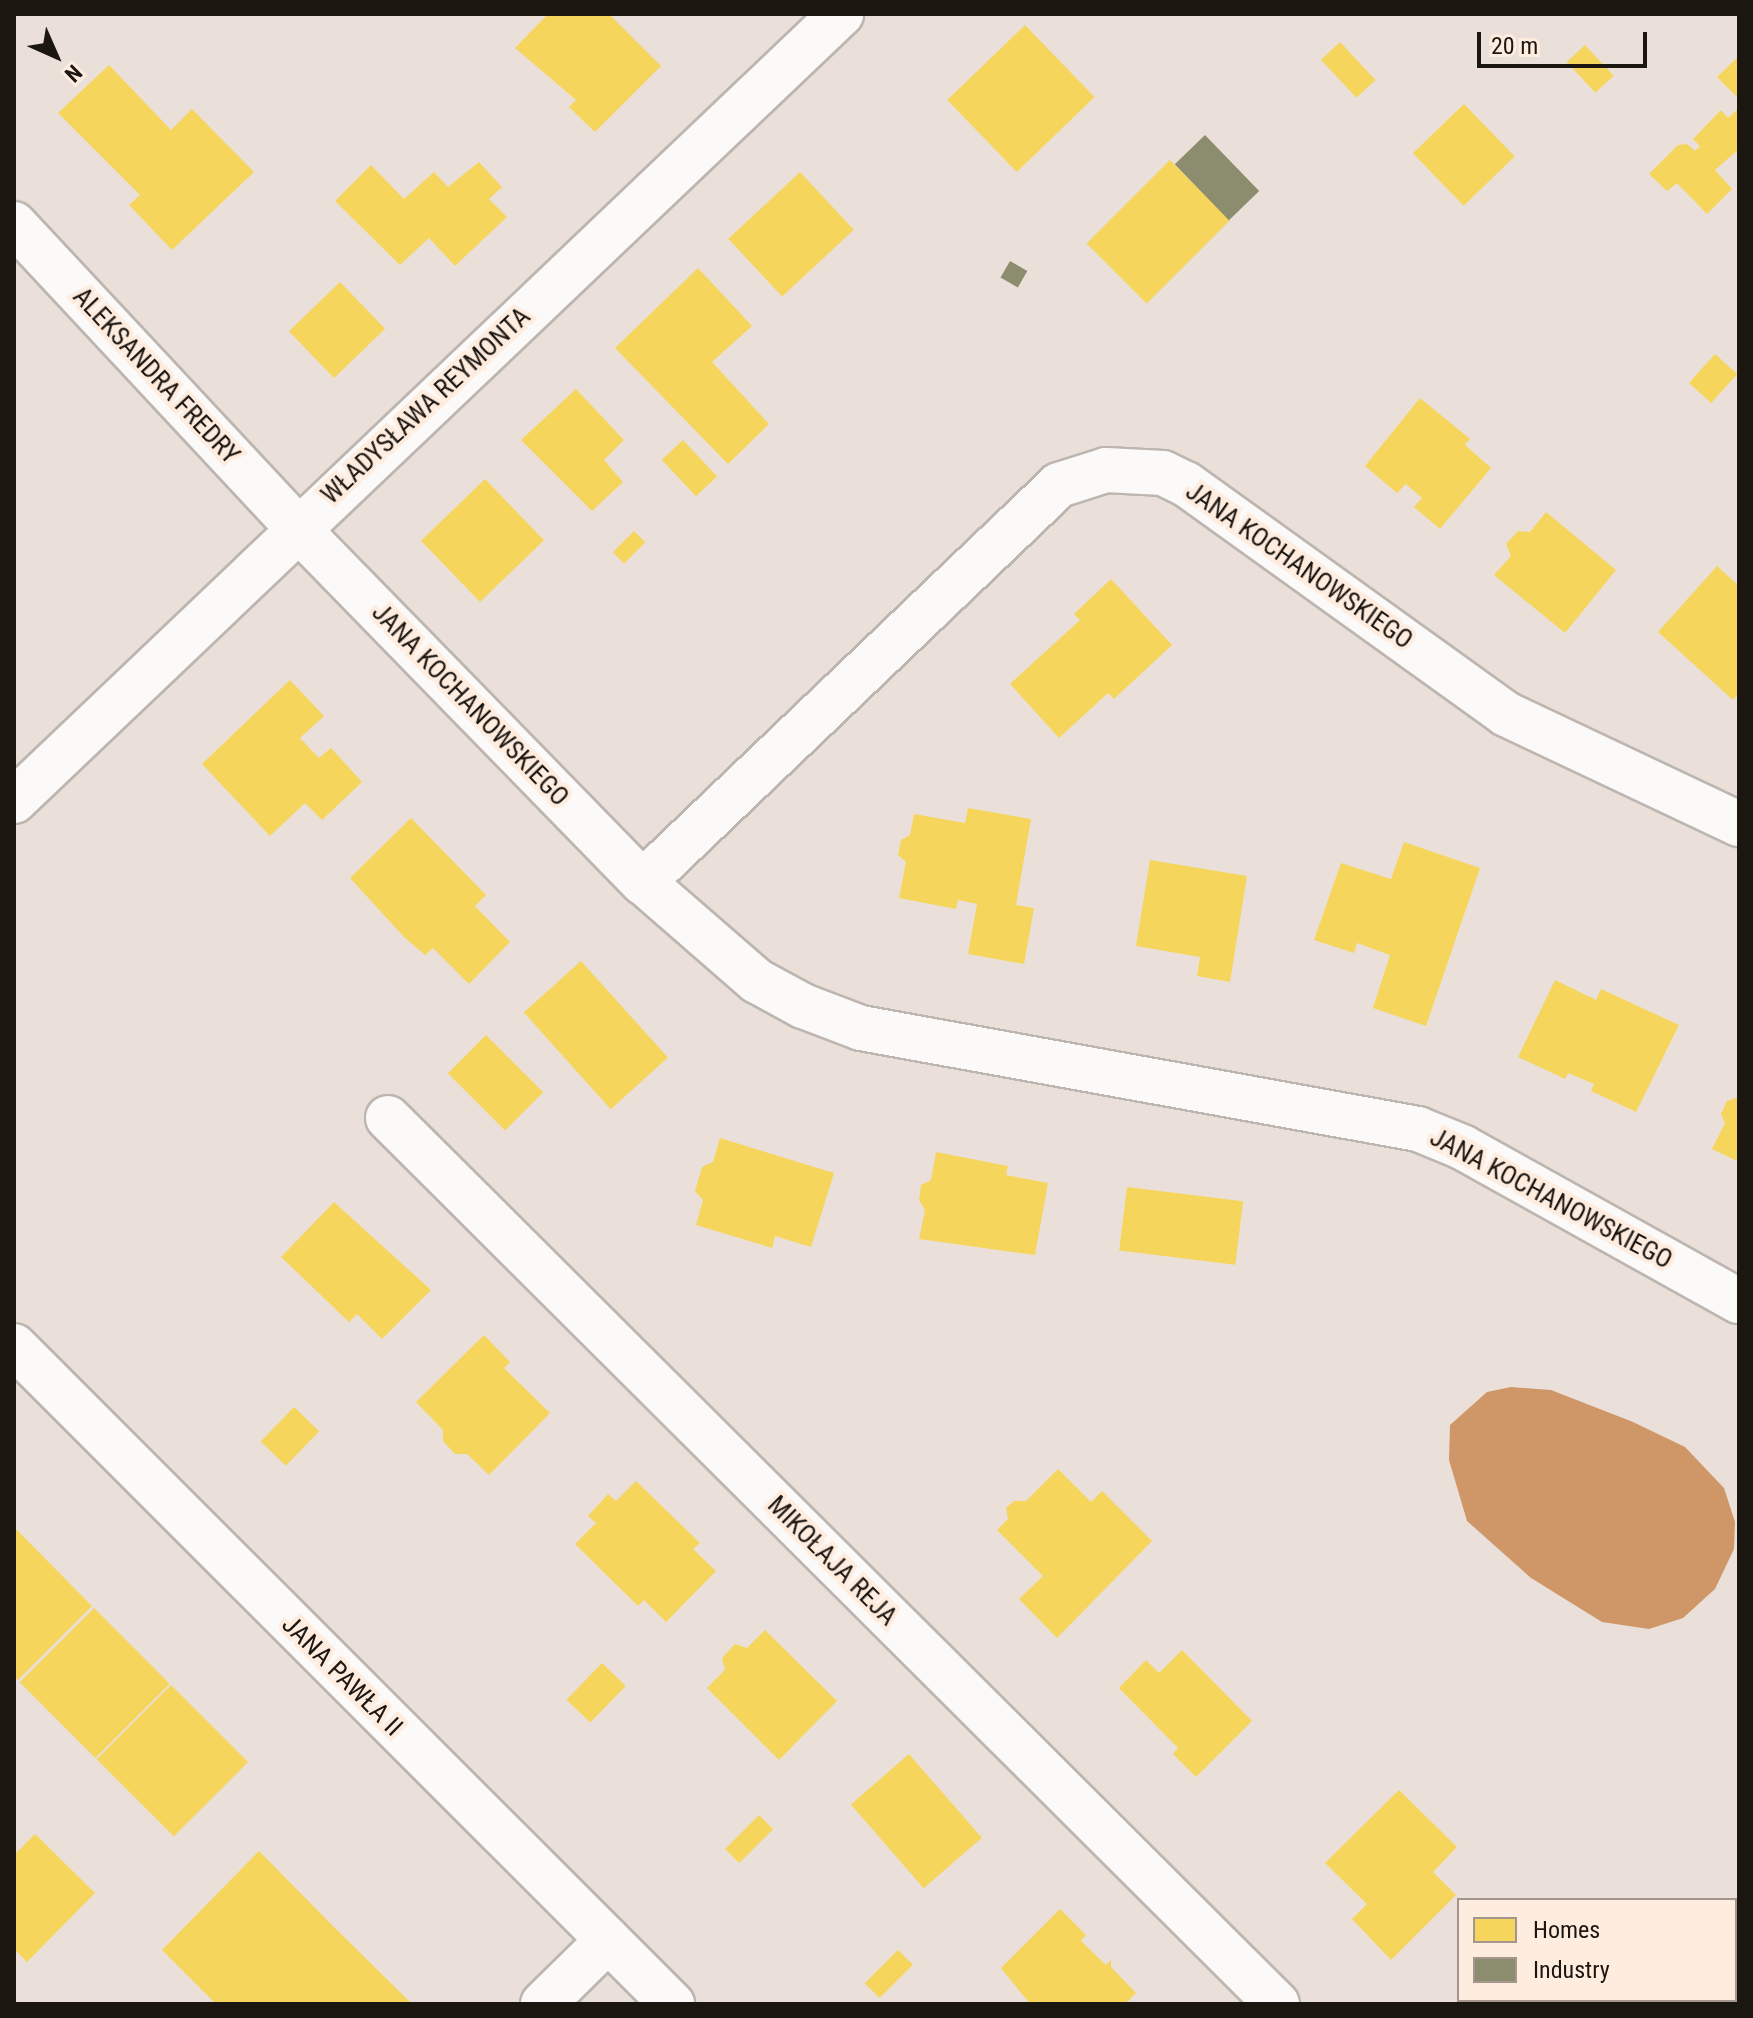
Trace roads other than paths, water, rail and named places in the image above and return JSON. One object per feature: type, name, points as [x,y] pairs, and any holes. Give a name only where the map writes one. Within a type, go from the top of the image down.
[{"type":"street","name":"WŁADYSŁAWA REYMONTA","points":[[14,801],[297,528],[841,14]]},
{"type":"street","name":"ALEKSANDRA FREDRY","points":[[14,224],[297,528]]},
{"type":"street","name":"JANA KOCHANOWSKIEGO","points":[[643,882],[1059,485],[1106,470],[1163,473],[1186,484],[1506,714],[1739,824]]},
{"type":"street","name":"JANA KOCHANOWSKIEGO","points":[[297,528],[643,882],[726,959],[803,1006],[861,1028],[1418,1129],[1462,1147],[1739,1301]]},
{"type":"street","name":"MIKOŁAJA REJA","points":[[388,1118],[1277,2004]]},
{"type":"street","name":"JANA PAWŁA II","points":[[14,1346],[672,2004]]},
{"type":"street","points":[[543,2004],[608,1940]]}]
